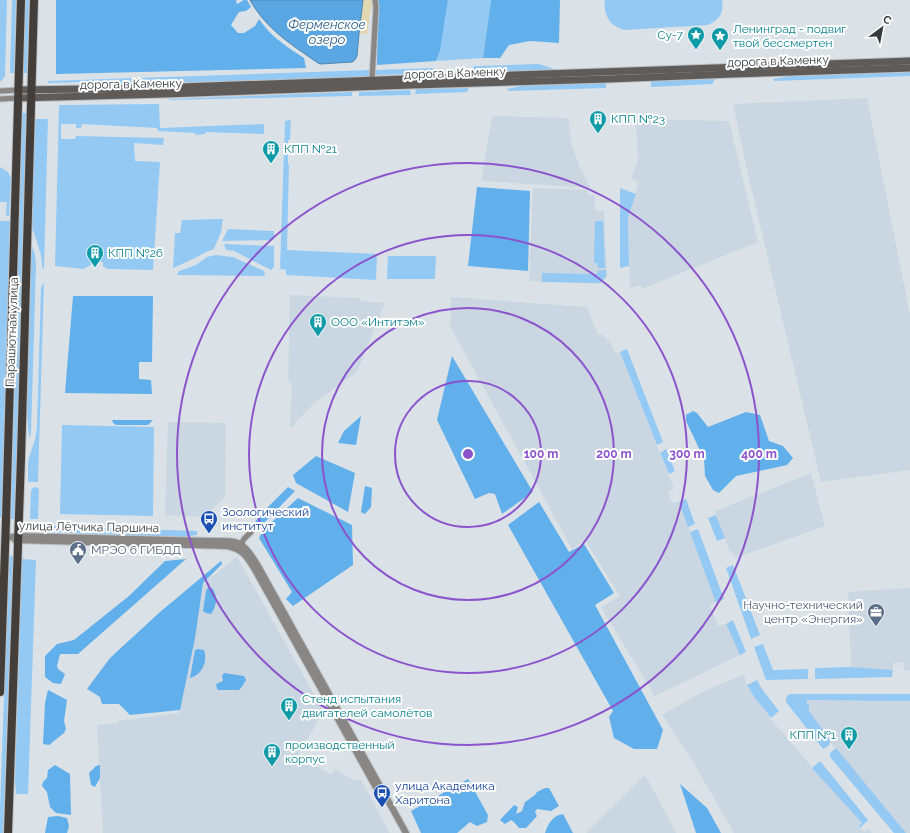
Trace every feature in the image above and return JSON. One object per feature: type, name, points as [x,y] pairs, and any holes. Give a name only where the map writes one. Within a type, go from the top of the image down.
[{"type":"main road","name":"Парашютная улица","points":[[0,692],[6,538],[21,0]]},
{"type":"main road","name":"Парашютная улица","points":[[8,833],[34,0]]},
{"type":"main road","name":"дорога в Каменку","points":[[31,94],[910,61]]},
{"type":"main road","name":"дорога в Каменку","points":[[18,94],[165,94],[910,68]]},
{"type":"street","points":[[372,80],[376,7],[375,0]]},
{"type":"street","name":"дорога в Каменку","points":[[0,91],[18,94]]},
{"type":"street","name":"дорога в Каменку","points":[[0,99],[18,94]]},
{"type":"street","points":[[251,532],[241,544],[251,554],[258,566],[402,833]]},
{"type":"street","name":"улица Лётчика Паршина","points":[[6,538],[227,546],[239,549],[247,557],[363,760]]},
{"type":"street","name":"улица Лётчика Паршина","points":[[18,539],[229,541],[241,544]]},
{"type":"street","points":[[363,760],[406,833]]},
{"type":"shaded area","points":[[0,0],[7,0],[5,76],[0,82]]},
{"type":"shaded area","points":[[12,0],[16,0],[14,73],[10,73]]},
{"type":"shaded area","points":[[25,0],[29,0],[27,73],[23,73]]},
{"type":"shaded area","points":[[56,0],[237,0],[237,4],[247,0],[251,7],[246,11],[239,12],[231,25],[238,33],[244,33],[255,26],[259,19],[274,36],[304,58],[306,68],[56,74]]},
{"type":"shaded area","points":[[378,0],[448,0],[440,51],[436,61],[377,65]]},
{"type":"shaded area","points":[[448,0],[491,0],[483,58],[436,61],[440,51]]},
{"type":"shaded area","points":[[491,0],[560,0],[559,43],[530,41],[509,45],[500,58],[483,58]]},
{"type":"shaded area","points":[[605,0],[722,0],[722,12],[716,20],[708,25],[624,30],[612,24],[608,18],[605,11]]},
{"type":"shaded area","points":[[539,64],[557,70],[473,72],[474,66]]},
{"type":"shaded area","points":[[433,68],[435,71],[418,74],[376,75],[375,70]]},
{"type":"shaded area","points":[[370,70],[369,76],[313,79],[110,84],[86,82],[48,83],[48,81]]},
{"type":"shaded area","points":[[910,72],[910,76],[774,81],[773,79],[789,76]]},
{"type":"shaded area","points":[[714,79],[712,84],[651,87],[651,81]]},
{"type":"shaded area","points":[[606,83],[606,88],[509,91],[507,89],[526,85]]},
{"type":"shaded area","points":[[469,88],[467,92],[415,94],[416,89]]},
{"type":"shaded area","points":[[410,90],[411,95],[359,96],[359,92]]},
{"type":"shaded area","points":[[352,92],[352,96],[169,100],[169,99]]},
{"type":"shaded area","points":[[867,98],[910,315],[910,470],[821,482],[747,170],[733,104]]},
{"type":"shaded area","points":[[159,104],[160,128],[264,124],[264,134],[206,132],[205,134],[196,135],[195,133],[158,131],[157,128],[82,124],[81,128],[76,128],[76,124],[61,124],[61,139],[75,139],[76,136],[164,138],[163,145],[134,143],[135,161],[160,162],[153,270],[108,269],[103,266],[103,262],[91,261],[91,265],[83,269],[55,266],[59,105]]},
{"type":"shaded area","points":[[22,113],[26,113],[15,519],[11,519]]},
{"type":"shaded area","points":[[492,116],[568,118],[572,146],[580,168],[591,188],[481,181]]},
{"type":"shaded area","points":[[34,119],[48,119],[44,270],[31,221]]},
{"type":"shaded area","points":[[636,119],[729,121],[758,242],[642,289],[640,285],[630,288],[628,217],[639,182],[631,179],[638,160]]},
{"type":"shaded area","points":[[291,120],[290,140],[288,140],[289,165],[287,250],[377,254],[376,280],[286,275],[286,270],[280,269],[285,121]]},
{"type":"shaded area","points":[[0,167],[8,172],[11,178],[9,216],[6,214],[7,202],[0,202]]},
{"type":"shaded area","points":[[477,187],[530,191],[528,271],[468,266]]},
{"type":"shaded area","points":[[533,188],[587,190],[588,195],[595,195],[595,211],[604,211],[607,277],[601,284],[529,281]]},
{"type":"shaded area","points":[[620,188],[636,194],[628,217],[629,266],[620,268]]},
{"type":"shaded area","points":[[223,219],[221,232],[214,249],[173,268],[175,233],[180,233],[182,220]]},
{"type":"shaded area","points":[[0,221],[10,221],[2,518],[0,518]]},
{"type":"shaded area","points":[[595,221],[603,221],[605,268],[598,268],[597,263],[594,263]]},
{"type":"shaded area","points":[[228,229],[274,231],[274,240],[222,241]]},
{"type":"shaded area","points":[[31,243],[36,264],[31,433],[29,437],[26,406]]},
{"type":"shaded area","points":[[224,244],[274,246],[274,267],[271,270],[234,251],[226,250]]},
{"type":"shaded area","points":[[215,255],[233,257],[264,271],[265,276],[177,275],[179,271],[196,265],[207,257]]},
{"type":"shaded area","points":[[388,256],[436,256],[435,279],[387,279]]},
{"type":"shaded area","points":[[606,270],[606,276],[600,283],[542,282],[542,273],[597,274],[597,271]]},
{"type":"shaded area","points":[[44,282],[38,482],[28,482],[28,462],[35,440],[37,427],[41,288]]},
{"type":"shaded area","points":[[290,295],[358,298],[362,301],[385,303],[357,372],[315,402],[293,427],[290,427],[292,385],[288,380]]},
{"type":"shaded area","points":[[73,296],[153,296],[152,362],[139,362],[139,379],[151,380],[152,394],[65,393]]},
{"type":"shaded area","points":[[451,297],[587,307],[598,335],[601,334],[611,343],[615,353],[620,352],[674,489],[668,492],[672,503],[679,502],[716,602],[710,606],[718,626],[726,624],[740,655],[655,696],[601,607],[620,596],[585,540],[572,549],[450,326]]},
{"type":"shaded area","points":[[627,349],[663,442],[657,445],[620,352]]},
{"type":"shaded area","points":[[452,356],[533,492],[502,514],[495,494],[489,493],[475,499],[437,420]]},
{"type":"shaded area","points":[[693,411],[697,413],[708,427],[746,412],[760,415],[769,441],[783,446],[793,458],[787,465],[736,476],[719,493],[713,490],[705,476],[704,459],[686,421],[686,415]]},
{"type":"shaded area","points":[[361,416],[356,445],[338,443],[344,431]]},
{"type":"shaded area","points":[[112,420],[153,420],[148,425],[116,425]]},
{"type":"shaded area","points":[[168,422],[226,423],[225,497],[204,517],[165,515]]},
{"type":"shaded area","points":[[62,425],[154,427],[153,516],[60,514]]},
{"type":"shaded area","points":[[666,449],[675,471],[669,474],[660,453]]},
{"type":"shaded area","points":[[316,456],[355,473],[348,512],[296,483],[293,475]]},
{"type":"shaded area","points":[[811,473],[825,526],[735,558],[732,552],[730,553],[715,511]]},
{"type":"shaded area","points":[[365,486],[372,488],[371,507],[365,514],[361,512]]},
{"type":"shaded area","points":[[35,487],[39,490],[38,519],[30,519],[31,490]]},
{"type":"shaded area","points":[[288,487],[295,491],[258,529],[252,526],[261,514]]},
{"type":"shaded area","points":[[298,498],[352,525],[353,565],[293,606],[286,599],[292,592],[259,538],[263,530]]},
{"type":"shaded area","points":[[686,499],[695,524],[688,527],[679,502]]},
{"type":"shaded area","points":[[539,502],[569,552],[584,544],[614,593],[595,605],[663,730],[657,749],[634,749],[614,738],[609,717],[613,711],[508,525]]},
{"type":"shaded area","points":[[716,515],[725,538],[717,541],[708,518]]},
{"type":"shaded area","points":[[42,526],[197,531],[197,535],[183,537],[42,532]]},
{"type":"shaded area","points":[[698,529],[724,599],[716,603],[690,532]]},
{"type":"shaded area","points":[[9,556],[13,556],[3,833],[0,833],[0,809]]},
{"type":"shaded area","points":[[237,557],[324,712],[299,752],[300,756],[330,774],[332,774],[336,769],[353,780],[361,780],[390,833],[103,833],[97,725],[179,713],[204,583]]},
{"type":"shaded area","points":[[22,559],[36,560],[28,794],[16,794],[15,779]]},
{"type":"shaded area","points":[[186,559],[78,654],[60,654],[57,666],[58,669],[65,674],[61,684],[53,683],[45,677],[45,656],[57,644],[74,640],[129,596],[165,561]]},
{"type":"shaded area","points":[[221,561],[222,564],[203,583],[195,638],[180,710],[130,715],[119,704],[102,704],[100,697],[87,689],[110,658],[160,612]]},
{"type":"shaded area","points":[[733,565],[760,635],[751,639],[726,568]]},
{"type":"shaded area","points":[[208,588],[212,588],[216,597],[216,604],[211,614],[203,611],[206,591]]},
{"type":"shaded area","name":"Научно-технический центр «Энергия»","points":[[910,588],[910,671],[904,670],[903,662],[893,663],[893,670],[851,667],[848,592]]},
{"type":"shaded area","points":[[733,620],[746,652],[740,655],[726,624]]},
{"type":"shaded area","points":[[763,644],[773,670],[808,669],[808,679],[766,680],[754,647]]},
{"type":"shaded area","points":[[195,650],[204,650],[205,659],[203,667],[198,674],[190,678]]},
{"type":"shaded area","points":[[851,667],[893,670],[892,677],[815,679],[815,668]]},
{"type":"shaded area","points":[[224,673],[244,676],[246,680],[239,690],[219,690],[217,689],[216,684],[223,681],[222,676]]},
{"type":"shaded area","points":[[744,675],[747,685],[770,718],[862,823],[859,826],[864,832],[868,829],[872,833],[734,833],[693,762],[662,715],[708,689]]},
{"type":"shaded area","points":[[757,680],[779,711],[771,718],[747,685]]},
{"type":"shaded area","points":[[48,690],[67,700],[64,721],[66,729],[64,733],[49,745],[43,744],[45,703]]},
{"type":"shaded area","points":[[790,694],[910,694],[910,701],[807,700],[809,711],[830,740],[828,746],[823,749],[786,702],[786,697]]},
{"type":"shaded area","points":[[799,698],[910,698],[910,833],[906,833],[833,746]]},
{"type":"shaded area","points":[[836,748],[906,833],[894,833],[830,757],[830,753]]},
{"type":"shaded area","points":[[820,761],[868,820],[860,828],[859,826],[862,823],[812,768]]},
{"type":"shaded area","points":[[55,765],[70,774],[71,815],[56,813],[50,807],[47,792],[42,786],[43,782],[47,778],[48,770]]},
{"type":"shaded area","points":[[100,765],[100,778],[95,787],[91,785],[89,773],[96,766]]},
{"type":"shaded area","points":[[645,775],[676,833],[586,833]]},
{"type":"shaded area","points":[[468,779],[488,815],[487,822],[477,826],[470,822],[457,833],[421,833],[411,811]]},
{"type":"shaded area","points":[[680,784],[707,808],[721,833],[696,833]]},
{"type":"shaded area","points":[[545,788],[549,788],[559,806],[551,811],[537,809],[535,812],[537,816],[526,828],[519,828],[511,820],[505,824],[500,820],[514,805],[518,807],[516,814],[522,811],[525,802],[537,792]]},
{"type":"shaded area","points":[[563,814],[573,833],[545,833],[551,821]]},
{"type":"shaded area","points":[[58,816],[67,818],[69,826],[67,833],[45,833],[48,817]]},
{"type":"sand","points":[[363,0],[371,0],[372,4],[367,34],[359,34]]},
{"type":"water","name":"Ферменское озеро","points":[[250,0],[363,0],[356,59],[352,62],[318,63],[280,36],[264,20]]},
{"type":"place","name":"Су-7","points":[[696,50]]},
{"type":"place","name":"Ленинград - подвиг твой бессмертен","points":[[720,51]]},
{"type":"place","name":"КПП №23","points":[[598,134]]},
{"type":"place","name":"КПП №21","points":[[271,164]]},
{"type":"place","name":"КПП №26","points":[[95,268]]},
{"type":"place","name":"ООО «Интитэм»","points":[[318,337]]},
{"type":"place","name":"Зоологический институт","points":[[209,534]]},
{"type":"place","name":"МРЭО 6 ГИБДД","points":[[78,565]]},
{"type":"place","name":"Научно-технический центр «Энергия»","points":[[876,627]]},
{"type":"place","name":"Стенд испытания двигателей самолётов","points":[[289,721]]},
{"type":"place","name":"КПП №1","points":[[849,750]]},
{"type":"place","name":"производственный корпус","points":[[272,767]]},
{"type":"place","name":"улица Академика Харитона","points":[[382,808]]}]
